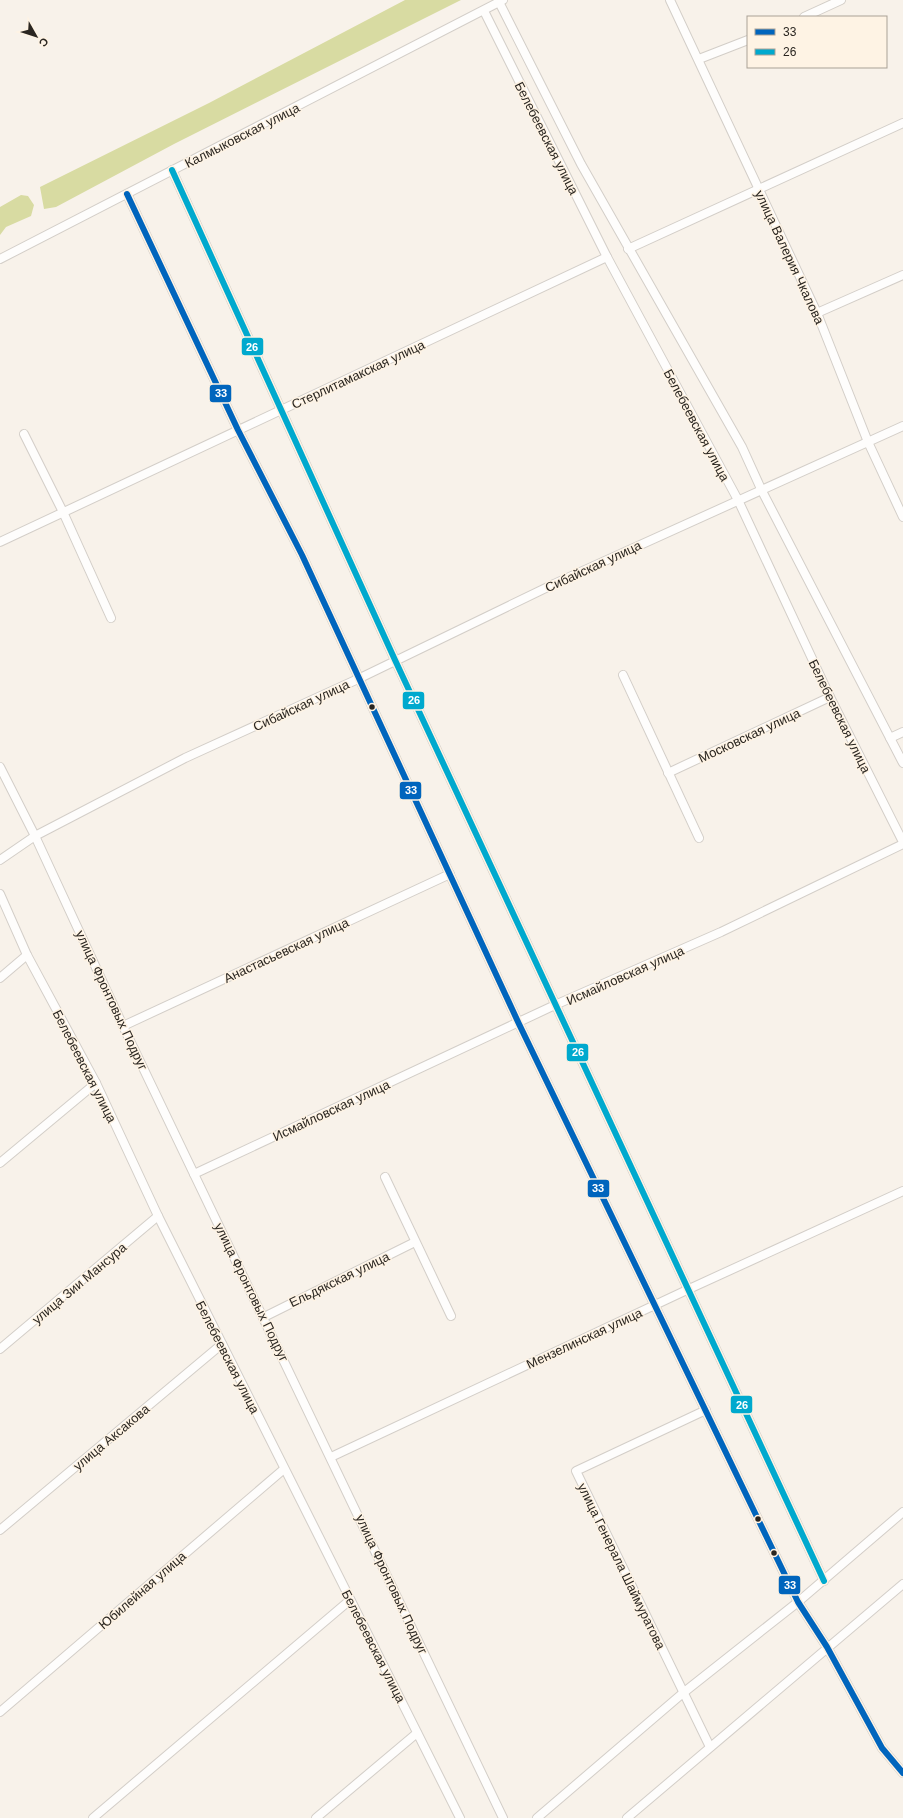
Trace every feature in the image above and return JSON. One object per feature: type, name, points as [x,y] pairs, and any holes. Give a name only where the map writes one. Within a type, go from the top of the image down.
[{"type":"street","name":"улица Валерия Чкалова","points":[[670,0],[817,313],[868,442],[903,517]]},
{"type":"street","points":[[806,16],[842,0]]},
{"type":"street","name":"Калмыковская улица","points":[[0,259],[484,12],[501,1]]},
{"type":"street","name":"Белебеевская улица","points":[[501,1],[581,164],[742,447],[762,491],[903,763]]},
{"type":"street","name":"Белебеевская улица","points":[[484,12],[607,257],[738,500],[830,696],[903,843]]},
{"type":"street","points":[[699,59],[747,40]]},
{"type":"street","points":[[628,248],[903,123]]},
{"type":"street","points":[[172,170],[555,1006],[689,1288],[824,1581]]},
{"type":"street","points":[[127,194],[238,430],[302,555],[358,679],[519,1024],[656,1304],[798,1602],[827,1647],[882,1748],[903,1773]]},
{"type":"street","name":"Стерлитамакская улица","points":[[0,542],[607,257]]},
{"type":"street","points":[[817,313],[903,275]]},
{"type":"street","name":"Сибайская улица","points":[[0,860],[35,836],[185,758],[358,679],[554,584],[903,426]]},
{"type":"street","points":[[24,434],[63,512],[111,618]]},
{"type":"street","points":[[624,674],[699,838]]},
{"type":"street","name":"Московская улица","points":[[668,773],[830,696]]},
{"type":"street","points":[[890,738],[903,732]]},
{"type":"street","name":"улица Фронтовых Подруг","points":[[0,767],[35,836],[123,1026],[264,1317],[503,1818]]},
{"type":"street","name":"Исмайловская улица","points":[[194,1174],[555,1006],[722,932],[903,843]]},
{"type":"street","name":"Анастасьевская улица","points":[[123,1026],[450,874]]},
{"type":"street","name":"Белебеевская улица","points":[[0,894],[27,955],[96,1083],[158,1216],[460,1818]]},
{"type":"street","points":[[0,978],[27,955]]},
{"type":"street","points":[[0,1163],[96,1083]]},
{"type":"street","points":[[385,1177],[451,1316]]},
{"type":"street","name":"Мензелинская улица","points":[[331,1457],[689,1288],[903,1191]]},
{"type":"street","name":"улица Зии Мансура","points":[[0,1349],[158,1216]]},
{"type":"street","name":"Ельдякская улица","points":[[264,1317],[415,1242]]},
{"type":"street","name":"улица Аксакова","points":[[0,1530],[222,1344]]},
{"type":"street","name":"улица Генерала Шаймуратова","points":[[706,1410],[576,1471],[710,1747]]},
{"type":"street","name":"Юбилейная улица","points":[[0,1712],[284,1469]]},
{"type":"street","points":[[537,1818],[683,1693],[824,1581],[903,1512]]},
{"type":"street","points":[[628,1818],[827,1647],[903,1584]]},
{"type":"street","points":[[93,1818],[350,1600]]},
{"type":"street","points":[[316,1818],[417,1733]]},
{"type":"green space","points":[[405,0],[461,0],[174,144],[56,207],[44,209],[40,187],[209,103]]},
{"type":"green space","points":[[21,195],[28,196],[34,205],[31,216],[6,227],[0,235],[0,207]]},
{"type":"transit line","name":"26","points":[[172,170],[395,660],[824,1581]]},
{"type":"transit line","name":"33","points":[[127,194],[238,430],[302,555],[519,1024],[798,1602],[827,1647],[882,1748],[903,1773]]}]
